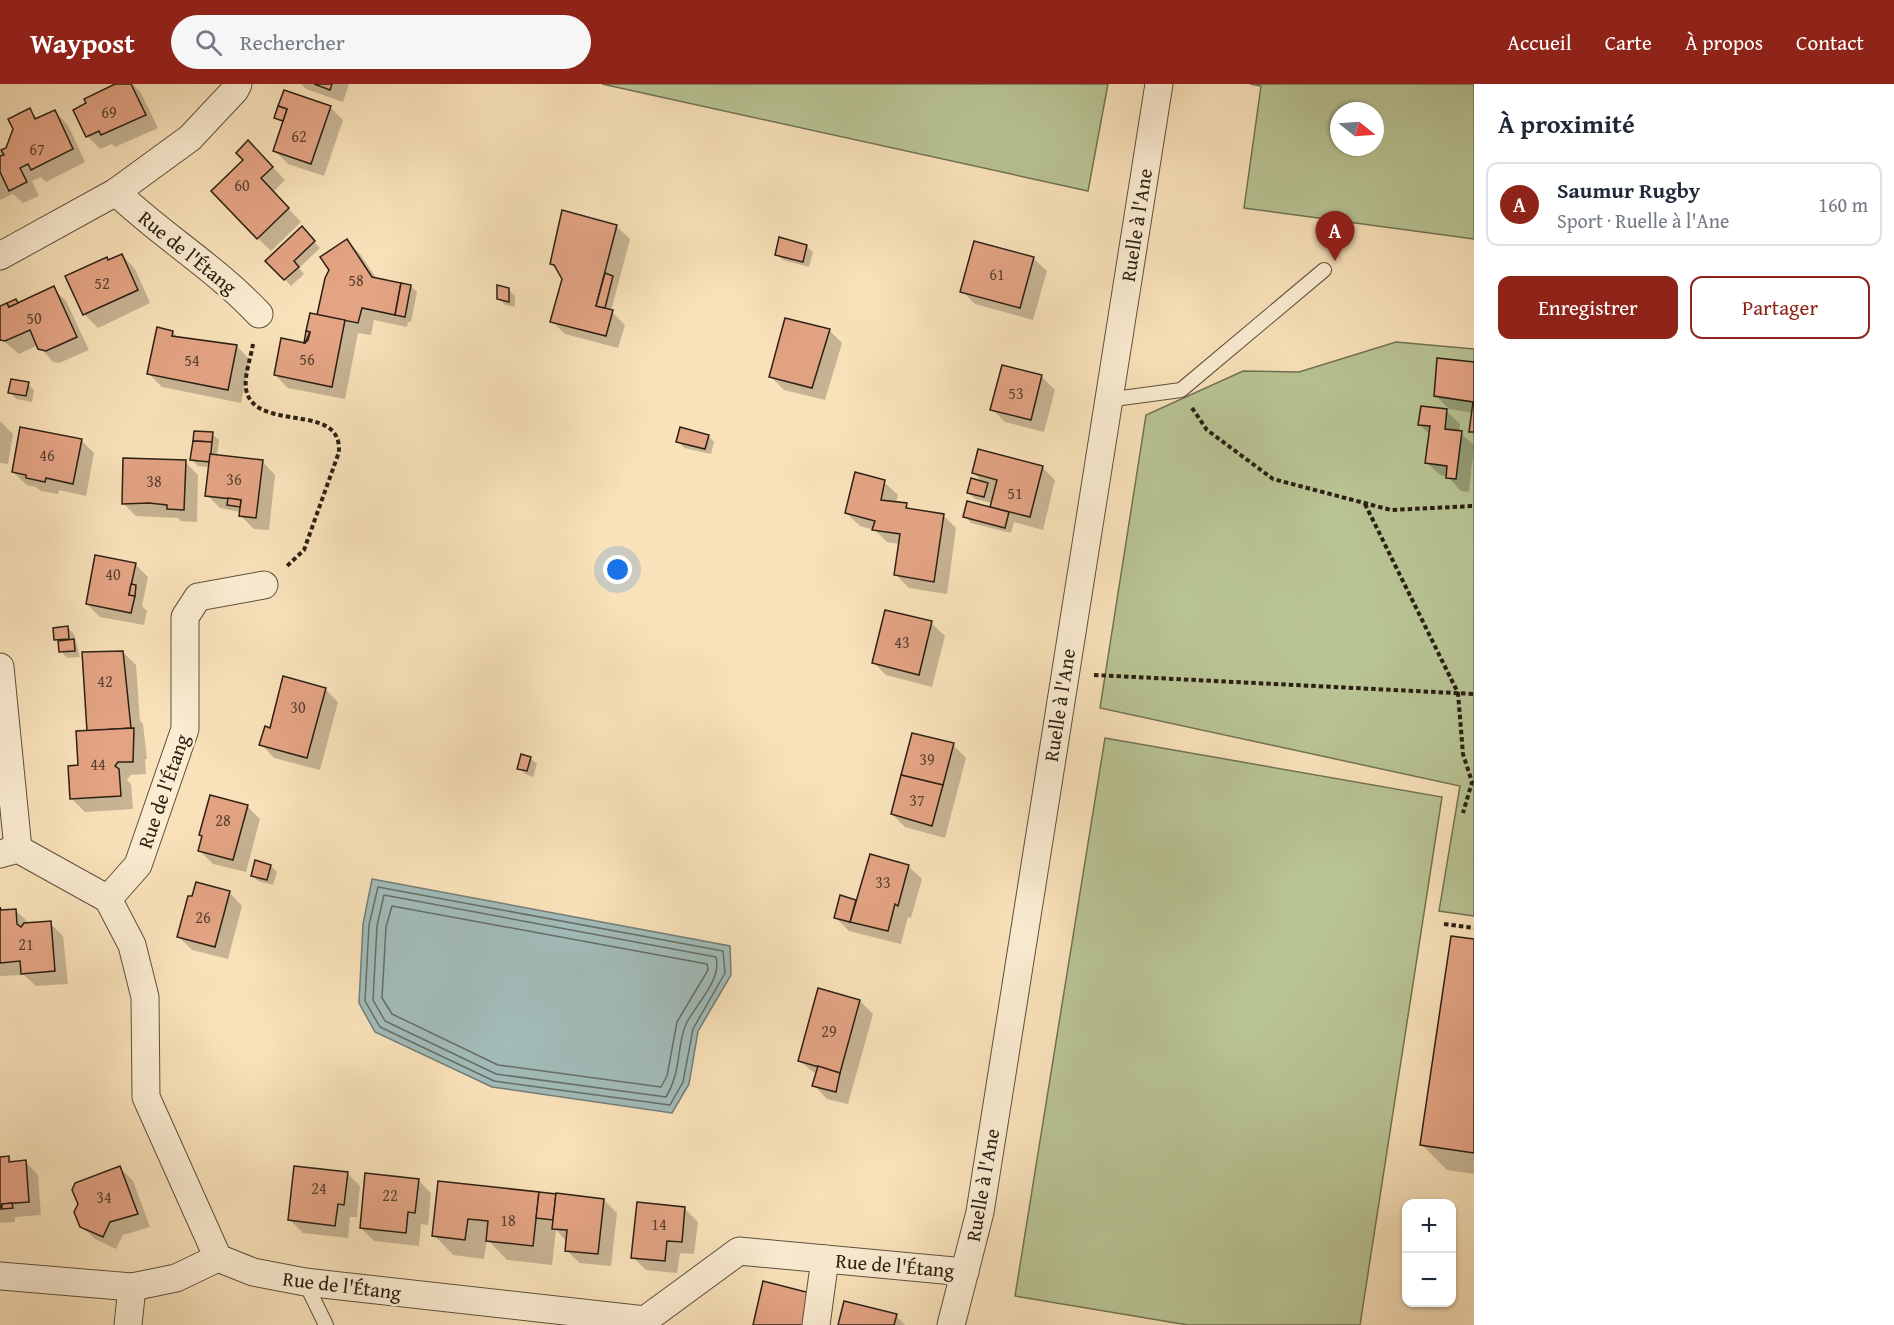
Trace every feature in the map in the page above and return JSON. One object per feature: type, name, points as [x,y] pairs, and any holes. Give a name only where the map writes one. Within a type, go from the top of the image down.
[{"type":"street","points":[[0,256],[116,192],[190,138],[238,84]]},
{"type":"street","name":"Ruelle à l'Ane","points":[[951,1325],[982,1200],[1107,400],[1159,84]]},
{"type":"street","name":"Rue de l'Étang","points":[[116,192],[141,216],[236,289],[259,314]]},
{"type":"street","name":"Rue de l'Étang","points":[[108,899],[138,865],[185,729],[185,617],[198,597],[264,585]]},
{"type":"street","points":[[0,667],[9,851],[108,899],[132,945],[145,998],[146,1097],[218,1258],[176,1278],[132,1287],[0,1276]]},
{"type":"street","name":"Rue de l'Étang","points":[[218,1258],[253,1272],[305,1282],[645,1320],[738,1251],[965,1272]]},
{"type":"street","name":"Rue de l'Étang","points":[[816,1325],[825,1259]]},
{"type":"street","points":[[128,1325],[132,1287]]},
{"type":"lane","points":[[1107,400],[1180,390],[1324,270]]},
{"type":"lane","points":[[305,1282],[326,1325]]},
{"type":"path","points":[[259,314],[245,387],[248,398],[256,408],[326,426],[337,437],[339,452],[304,550],[264,585]]},
{"type":"path","points":[[1180,390],[1207,430],[1273,479],[1391,510],[1474,506]]},
{"type":"path","points":[[1365,503],[1458,693],[1463,754],[1473,783],[1463,813]]},
{"type":"path","points":[[1064,672],[1474,694]]},
{"type":"path","points":[[1444,924],[1474,928]]},
{"type":"green space","points":[[602,84],[1108,84],[1088,191]]},
{"type":"green space","points":[[1250,84],[1474,84],[1474,239],[1244,208],[1261,86]]},
{"type":"green space","points":[[1396,342],[1474,349],[1474,916],[1439,911],[1460,786],[1100,708],[1146,415],[1243,371],[1299,372]]},
{"type":"green space","points":[[1105,738],[1442,797],[1360,1325],[1188,1325],[1015,1296]]},
{"type":"water","points":[[372,879],[730,946],[731,975],[698,1031],[689,1084],[672,1113],[492,1087],[375,1032],[359,1003],[363,924]]},
{"type":"building","points":[[115,84],[131,84],[146,115],[101,135],[99,131],[86,137],[73,110],[86,103],[84,99]]},
{"type":"building","points":[[314,84],[332,84],[330,90]]},
{"type":"building","points":[[284,90],[331,106],[311,164],[273,151],[287,109],[278,106]]},
{"type":"building","points":[[278,106],[287,109],[283,121],[274,118]]},
{"type":"building","points":[[30,108],[35,119],[55,110],[73,149],[31,170],[28,164],[20,168],[27,182],[9,191],[0,172],[0,156],[4,155],[1,150],[6,148],[13,129],[8,119]]},
{"type":"building","points":[[248,140],[273,167],[261,178],[289,208],[257,239],[211,191],[243,160],[236,153]]},
{"type":"building","points":[[562,210],[617,225],[596,306],[613,310],[606,336],[550,322],[562,279],[554,265],[550,264]]},
{"type":"building","points":[[302,226],[315,241],[294,261],[299,267],[284,280],[265,261]]},
{"type":"building","points":[[779,237],[807,245],[803,262],[775,255]]},
{"type":"building","points":[[347,239],[372,277],[401,283],[395,315],[362,308],[358,323],[317,315],[325,278],[329,270],[320,257]]},
{"type":"building","points":[[974,241],[1034,257],[1020,308],[960,292]]},
{"type":"building","points":[[122,254],[138,290],[83,315],[65,276],[107,257],[108,260]]},
{"type":"building","points":[[605,273],[613,276],[605,308],[596,306]]},
{"type":"building","points":[[401,283],[411,285],[405,317],[395,315]]},
{"type":"building","points":[[497,285],[509,288],[509,302],[497,299]]},
{"type":"building","points":[[54,286],[77,337],[46,351],[38,349],[30,330],[5,341],[0,340],[0,306],[7,303],[9,307]]},
{"type":"building","points":[[16,299],[18,303],[9,307],[7,303]]},
{"type":"building","points":[[310,313],[345,320],[332,387],[274,375],[281,338],[305,343],[310,332],[306,331]]},
{"type":"building","points":[[785,318],[830,329],[812,388],[769,377]]},
{"type":"building","points":[[157,327],[173,331],[172,336],[237,345],[228,390],[147,374]]},
{"type":"building","points":[[306,331],[310,332],[304,343]]},
{"type":"building","points":[[1437,358],[1474,362],[1474,432],[1469,432],[1473,402],[1434,396]]},
{"type":"building","points":[[1002,365],[1042,375],[1031,420],[990,410]]},
{"type":"building","points":[[11,379],[29,382],[26,396],[8,393]]},
{"type":"building","points":[[1421,406],[1447,409],[1445,429],[1462,431],[1456,479],[1446,478],[1447,466],[1425,463],[1430,426],[1418,425]]},
{"type":"building","points":[[20,427],[82,439],[73,484],[46,478],[45,482],[12,472]]},
{"type":"building","points":[[680,427],[709,435],[705,449],[676,442]]},
{"type":"building","points":[[194,431],[213,432],[212,442],[193,441]]},
{"type":"building","points":[[193,441],[212,442],[210,462],[190,460]]},
{"type":"building","points":[[978,449],[1043,466],[1030,517],[990,507],[997,480],[972,473]]},
{"type":"building","points":[[210,454],[263,460],[256,518],[239,516],[241,500],[205,496]]},
{"type":"building","points":[[123,458],[186,460],[184,510],[167,509],[167,505],[149,503],[122,504]]},
{"type":"building","points":[[855,472],[885,480],[881,500],[907,503],[906,508],[944,514],[934,582],[894,575],[900,534],[872,530],[875,521],[845,513]]},
{"type":"building","points":[[971,478],[988,483],[984,497],[967,493]]},
{"type":"building","points":[[228,498],[241,500],[240,507],[227,505]]},
{"type":"building","points":[[967,501],[1009,512],[1005,528],[963,517]]},
{"type":"building","points":[[95,555],[136,563],[129,595],[135,596],[131,613],[86,604]]},
{"type":"building","points":[[131,584],[136,585],[135,596],[129,595]]},
{"type":"building","points":[[885,610],[932,621],[919,675],[872,663]]},
{"type":"building","points":[[68,626],[69,639],[54,640],[53,628]]},
{"type":"building","points":[[74,639],[75,651],[59,652],[58,641]]},
{"type":"building","points":[[123,651],[131,728],[87,731],[82,652]]},
{"type":"building","points":[[283,676],[326,688],[307,758],[259,745],[265,726],[270,728]]},
{"type":"building","points":[[134,728],[133,762],[118,762],[115,766],[119,769],[121,796],[70,799],[68,766],[78,765],[76,731]]},
{"type":"building","points":[[912,733],[954,743],[943,785],[901,775]]},
{"type":"building","points":[[521,754],[531,757],[527,771],[517,769]]},
{"type":"building","points":[[901,775],[943,785],[932,826],[891,814]]},
{"type":"building","points":[[210,795],[248,805],[233,860],[198,851],[202,836],[199,835]]},
{"type":"building","points":[[870,854],[909,865],[898,906],[895,904],[888,931],[850,922]]},
{"type":"building","points":[[255,860],[271,865],[267,880],[251,876]]},
{"type":"building","points":[[196,882],[230,891],[215,947],[177,937],[188,896],[192,896]]},
{"type":"building","points":[[840,895],[856,900],[850,922],[834,918]]},
{"type":"building","points":[[0,907],[1,910],[16,909],[17,924],[21,927],[24,923],[51,921],[55,971],[21,974],[20,961],[0,963]]},
{"type":"building","points":[[1451,936],[1474,939],[1474,1153],[1420,1145]]},
{"type":"building","points":[[818,988],[860,1000],[840,1073],[798,1061]]},
{"type":"building","points":[[818,1066],[840,1073],[836,1092],[812,1086]]},
{"type":"building","points":[[9,1156],[9,1162],[26,1160],[29,1202],[2,1204],[0,1210],[0,1157]]},
{"type":"building","points":[[120,1166],[138,1214],[110,1222],[103,1237],[80,1227],[74,1212],[78,1204],[72,1190],[75,1183]]},
{"type":"building","points":[[294,1166],[348,1172],[344,1205],[338,1204],[335,1226],[288,1220]]},
{"type":"building","points":[[365,1173],[419,1179],[415,1213],[408,1212],[406,1233],[360,1228]]},
{"type":"building","points":[[438,1181],[539,1192],[533,1246],[486,1241],[488,1221],[468,1219],[465,1240],[432,1236]]},
{"type":"building","points":[[539,1192],[556,1194],[553,1220],[536,1218]]},
{"type":"building","points":[[556,1193],[604,1199],[598,1254],[565,1251],[567,1230],[552,1229]]},
{"type":"building","points":[[637,1202],[685,1207],[682,1242],[667,1241],[665,1261],[631,1258]]},
{"type":"building","points":[[12,1203],[13,1208],[2,1209],[2,1204]]},
{"type":"building","points":[[763,1281],[814,1294],[806,1325],[753,1325]]},
{"type":"building","points":[[844,1301],[897,1314],[894,1325],[838,1325]]},
{"type":"place","name":"Saumur Rugby","points":[[1335,261]]}]
